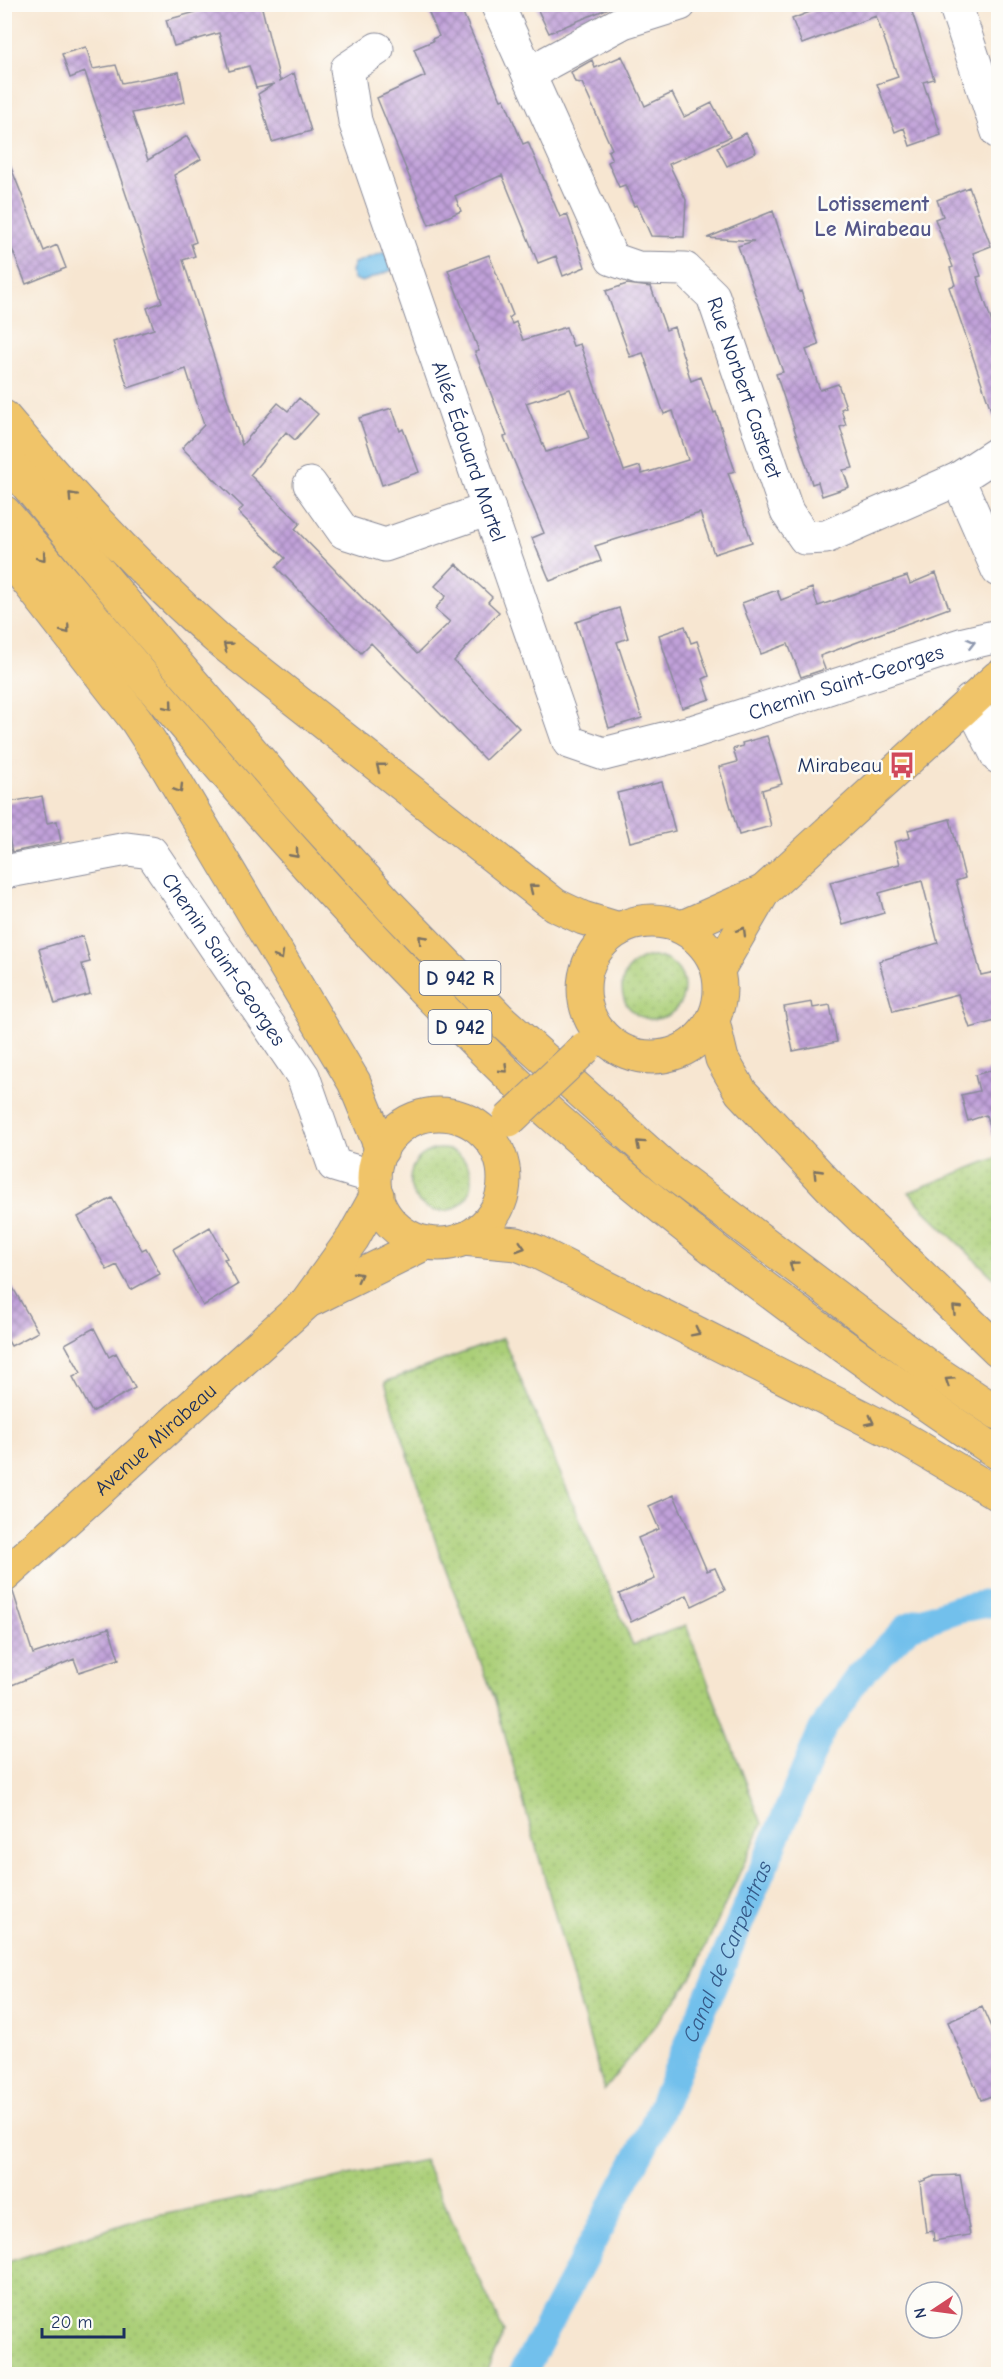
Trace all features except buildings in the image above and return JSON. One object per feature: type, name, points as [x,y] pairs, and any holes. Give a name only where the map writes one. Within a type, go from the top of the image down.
[{"type":"main road","points":[[4,417],[113,540],[167,594],[219,640],[555,906],[620,929]]},
{"type":"main road","name":"D 942 R","points":[[4,457],[149,632],[290,796],[391,907],[502,1021],[667,1169],[930,1368],[999,1413]]},
{"type":"main road","name":"D 942","points":[[4,512],[274,830],[366,931],[531,1096],[655,1201],[792,1308],[892,1383],[999,1453]]},
{"type":"main road","points":[[4,551],[136,720],[168,769],[354,1082],[368,1111],[387,1217],[404,1234],[426,1243],[445,1244],[463,1239],[481,1229],[494,1214],[502,1196],[504,1176],[500,1156],[500,1129],[593,1041]]},
{"type":"main road","points":[[718,970],[764,891],[999,677]]},
{"type":"main road","points":[[682,927],[764,891]]},
{"type":"main road","points":[[662,921],[682,927],[698,938],[710,953],[718,970],[721,987],[719,1005],[713,1021],[702,1036],[687,1048],[670,1055],[651,1057],[633,1054],[593,1041],[585,998],[585,977],[592,958],[604,941],[620,929],[640,922],[662,921]]},
{"type":"main road","points":[[713,1021],[722,1059],[741,1092],[835,1192],[999,1350]]},
{"type":"main road","points":[[306,1303],[354,1238],[392,1134],[406,1123],[423,1116],[442,1114],[460,1117],[477,1125],[500,1129]]},
{"type":"main road","points":[[463,1239],[517,1245],[537,1252],[894,1433],[999,1494]]},
{"type":"main road","points":[[306,1303],[426,1243]]},
{"type":"main road","name":"Avenue Mirabeau","points":[[4,1576],[40,1546],[306,1303]]},
{"type":"street","points":[[497,4],[530,76],[549,62],[623,22],[680,4]]},
{"type":"street","points":[[955,4],[999,132]]},
{"type":"street","name":"Allée Édouard Martel","points":[[377,49],[347,69],[355,121],[569,742],[604,754],[695,731]]},
{"type":"street","name":"Rue Norbert Casteret","points":[[530,76],[612,259],[638,268],[685,269],[713,296],[787,512],[805,538],[826,537],[958,479],[999,453]]},
{"type":"street","points":[[958,479],[999,570]]},
{"type":"street","points":[[310,484],[344,532],[385,545],[489,509]]},
{"type":"street","name":"Chemin Saint-Georges","points":[[695,731],[964,644],[999,636]]},
{"type":"street","points":[[970,701],[999,757]]},
{"type":"street","name":"Chemin Saint-Georges","points":[[4,872],[127,849],[151,852],[303,1076],[334,1165],[378,1174]]},
{"type":"green space","points":[[653,957],[665,959],[675,966],[682,976],[684,988],[682,1000],[675,1010],[665,1017],[653,1019],[641,1017],[631,1010],[624,1000],[622,988],[624,976],[631,966],[641,959]]},
{"type":"green space","points":[[441,1149],[453,1151],[463,1158],[470,1168],[472,1180],[470,1192],[463,1202],[453,1209],[441,1211],[429,1209],[419,1202],[412,1192],[410,1180],[412,1168],[419,1158],[429,1151]]},
{"type":"green space","points":[[998,1157],[998,1282],[928,1214],[909,1192]]},
{"type":"green space","points":[[503,1338],[633,1645],[686,1625],[762,1824],[690,1981],[604,2090],[495,1700],[438,1549],[385,1382]]},
{"type":"green space","points":[[424,2160],[504,2332],[485,2374],[8,2374],[4,2363],[5,2263],[133,2221]]},
{"type":"water","points":[[385,252],[392,270],[362,282],[354,279],[351,271],[354,263]]},
{"type":"waterway","name":"Canal de Carpentras","points":[[522,2374],[649,2136],[822,1730],[858,1677],[909,1626],[957,1609],[998,1602]]},
{"type":"place","name":"Mirabeau","points":[[902,765]]},
{"type":"district","name":"Lotissement Le Mirabeau","points":[[873,216]]}]
